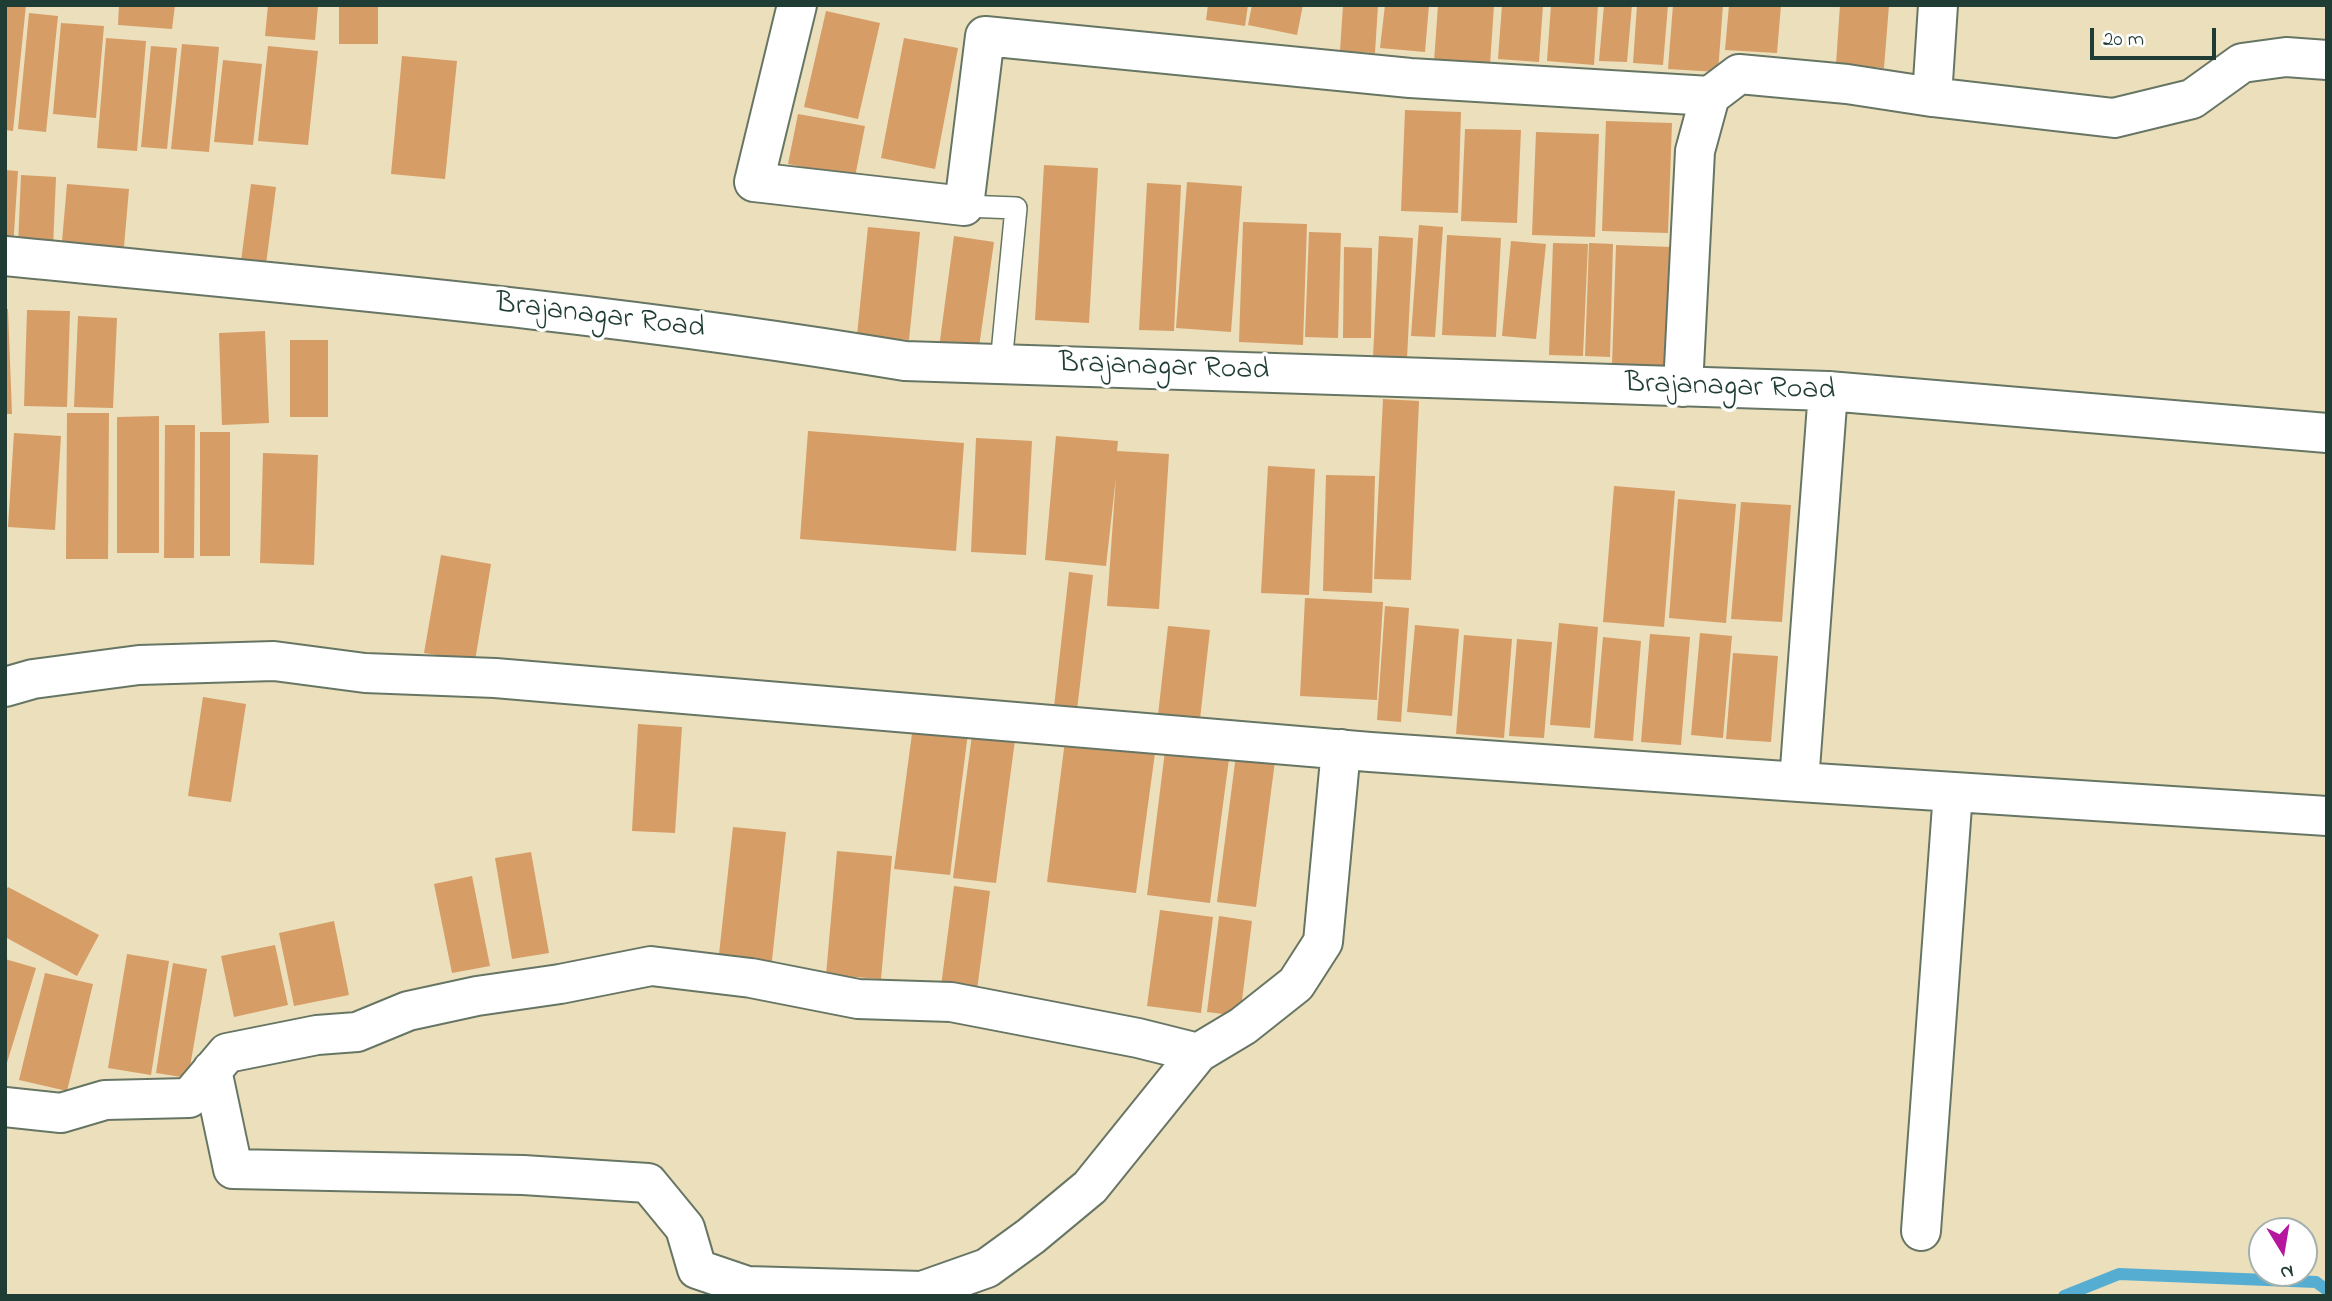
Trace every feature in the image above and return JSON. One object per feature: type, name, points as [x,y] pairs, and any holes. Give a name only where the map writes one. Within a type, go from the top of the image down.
[{"type":"street","points":[[797,5],[754,182],[964,206],[985,36],[1410,78],[1710,96]]},
{"type":"street","points":[[1932,97],[1938,5]]},
{"type":"street","points":[[1684,387],[1695,151],[1710,96],[1739,74],[1847,84],[1932,97],[2114,118],[2192,99],[2242,63],[2286,57],[2327,60]]},
{"type":"street","name":"Brajanagar Road","points":[[5,256],[507,306],[768,338],[905,361],[1828,391],[2327,433]]},
{"type":"street","points":[[1799,782],[1828,391]]},
{"type":"street","points":[[5,687],[33,678],[139,665],[274,661],[365,673],[509,679],[1341,749],[2327,816]]},
{"type":"street","points":[[212,1070],[233,1169],[523,1175],[648,1182],[685,1228],[698,1269],[747,1286],[922,1293],[988,1268],[1031,1236],[1090,1187],[1198,1053],[1243,1026],[1296,984],[1322,942],[1341,749]]},
{"type":"street","points":[[1921,1231],[1953,792]]},
{"type":"street","points":[[5,1107],[61,1113],[105,1100],[189,1098],[227,1053],[317,1035],[357,1032],[419,1009],[651,966],[751,978],[858,999],[951,1002],[1138,1038],[1198,1053]]},
{"type":"lane","points":[[964,206],[1016,208],[1000,364]]},
{"type":"building","points":[[5,5],[26,5],[13,131],[5,130]]},
{"type":"building","points":[[119,5],[175,5],[172,29],[118,25]]},
{"type":"building","points":[[268,5],[318,5],[315,40],[265,36]]},
{"type":"building","points":[[339,5],[378,5],[378,44],[339,44]]},
{"type":"building","points":[[1208,5],[1248,5],[1245,26],[1206,20]]},
{"type":"building","points":[[1252,5],[1303,5],[1297,35],[1248,25]]},
{"type":"building","points":[[1343,5],[1378,5],[1375,53],[1340,51]]},
{"type":"building","points":[[1385,5],[1429,5],[1425,52],[1380,48]]},
{"type":"building","points":[[1438,5],[1494,5],[1490,65],[1434,62]]},
{"type":"building","points":[[1502,5],[1543,5],[1539,62],[1498,59]]},
{"type":"building","points":[[1551,5],[1598,5],[1594,65],[1547,61]]},
{"type":"building","points":[[1604,5],[1632,5],[1627,62],[1599,61]]},
{"type":"building","points":[[1637,5],[1668,5],[1663,65],[1633,63]]},
{"type":"building","points":[[1673,5],[1723,5],[1718,72],[1668,69]]},
{"type":"building","points":[[1729,5],[1781,5],[1777,53],[1725,50]]},
{"type":"building","points":[[1840,5],[1889,5],[1884,68],[1836,64]]},
{"type":"building","points":[[826,11],[880,23],[858,119],[804,107]]},
{"type":"building","points":[[29,13],[58,16],[46,132],[18,129]]},
{"type":"building","points":[[61,23],[104,26],[96,118],[53,114]]},
{"type":"building","points":[[106,38],[146,41],[137,151],[97,148]]},
{"type":"building","points":[[904,38],[958,48],[935,169],[881,158]]},
{"type":"building","points":[[182,44],[219,47],[209,152],[171,149]]},
{"type":"building","points":[[151,46],[177,48],[167,149],[141,147]]},
{"type":"building","points":[[268,46],[318,51],[308,145],[258,141]]},
{"type":"building","points":[[402,56],[457,61],[445,179],[391,174]]},
{"type":"building","points":[[223,60],[262,64],[253,145],[214,142]]},
{"type":"building","points":[[1405,110],[1461,112],[1458,213],[1401,211]]},
{"type":"building","points":[[798,114],[865,126],[855,177],[788,164]]},
{"type":"building","points":[[1606,121],[1672,123],[1668,233],[1602,231]]},
{"type":"building","points":[[1465,129],[1521,130],[1517,223],[1461,221]]},
{"type":"building","points":[[1536,132],[1599,134],[1595,237],[1532,235]]},
{"type":"building","points":[[1044,165],[1098,168],[1089,323],[1035,320]]},
{"type":"building","points":[[5,170],[18,171],[13,248],[5,248]]},
{"type":"building","points":[[21,175],[56,177],[53,247],[18,246]]},
{"type":"building","points":[[1187,182],[1242,186],[1231,332],[1176,328]]},
{"type":"building","points":[[1147,183],[1181,185],[1174,331],[1139,330]]},
{"type":"building","points":[[67,184],[129,189],[123,258],[61,253]]},
{"type":"building","points":[[251,184],[276,187],[265,272],[240,269]]},
{"type":"building","points":[[1243,222],[1307,224],[1303,345],[1239,342]]},
{"type":"building","points":[[1419,225],[1443,227],[1435,337],[1411,336]]},
{"type":"building","points":[[868,227],[920,232],[909,340],[857,335]]},
{"type":"building","points":[[1309,232],[1341,233],[1338,338],[1305,337]]},
{"type":"building","points":[[1447,235],[1501,238],[1496,337],[1442,335]]},
{"type":"building","points":[[954,236],[994,242],[977,361],[938,355]]},
{"type":"building","points":[[1379,236],[1413,238],[1407,359],[1373,357]]},
{"type":"building","points":[[1511,241],[1546,244],[1536,339],[1502,336]]},
{"type":"building","points":[[1553,243],[1588,244],[1583,356],[1549,355]]},
{"type":"building","points":[[1589,243],[1613,244],[1610,357],[1585,356]]},
{"type":"building","points":[[1616,245],[1672,247],[1668,367],[1612,365]]},
{"type":"building","points":[[1344,247],[1372,248],[1371,338],[1343,338]]},
{"type":"building","points":[[5,309],[8,309],[12,414],[5,414]]},
{"type":"building","points":[[27,310],[70,311],[67,407],[24,406]]},
{"type":"building","points":[[78,316],[117,318],[113,408],[74,407]]},
{"type":"building","points":[[265,331],[269,423],[222,425],[219,333]]},
{"type":"building","points":[[290,340],[328,340],[328,417],[290,417]]},
{"type":"building","points":[[1383,399],[1419,401],[1411,580],[1374,579]]},
{"type":"building","points":[[67,413],[109,413],[108,559],[66,559]]},
{"type":"building","points":[[159,416],[159,553],[117,553],[117,417]]},
{"type":"building","points":[[165,425],[195,425],[194,558],[164,558]]},
{"type":"building","points":[[808,431],[964,443],[956,551],[800,539]]},
{"type":"building","points":[[200,432],[230,432],[230,556],[200,556]]},
{"type":"building","points":[[14,433],[61,436],[55,530],[8,527]]},
{"type":"building","points":[[1056,436],[1118,441],[1117,451],[1169,454],[1159,609],[1107,606],[1116,477],[1106,566],[1045,560]]},
{"type":"building","points":[[976,438],[1032,441],[1026,555],[971,552]]},
{"type":"building","points":[[263,453],[318,455],[314,565],[260,563]]},
{"type":"building","points":[[1268,466],[1315,469],[1309,595],[1261,593]]},
{"type":"building","points":[[1326,475],[1375,476],[1372,593],[1323,591]]},
{"type":"building","points":[[1614,486],[1675,491],[1664,627],[1603,622]]},
{"type":"building","points":[[1678,499],[1736,504],[1726,623],[1669,618]]},
{"type":"building","points":[[1741,502],[1791,505],[1782,622],[1731,619]]},
{"type":"building","points":[[441,555],[491,564],[475,661],[424,653]]},
{"type":"building","points":[[1069,572],[1093,575],[1077,710],[1054,707]]},
{"type":"building","points":[[1305,598],[1383,602],[1377,700],[1300,696]]},
{"type":"building","points":[[1385,606],[1409,608],[1401,722],[1377,720]]},
{"type":"building","points":[[1559,623],[1598,627],[1590,728],[1550,725]]},
{"type":"building","points":[[1415,625],[1459,629],[1452,716],[1407,712]]},
{"type":"building","points":[[1168,626],[1210,630],[1200,719],[1158,715]]},
{"type":"building","points":[[1700,633],[1732,636],[1723,738],[1691,735]]},
{"type":"building","points":[[1650,634],[1690,637],[1681,745],[1641,742]]},
{"type":"building","points":[[1464,635],[1512,639],[1504,738],[1456,734]]},
{"type":"building","points":[[1603,637],[1641,641],[1633,741],[1594,738]]},
{"type":"building","points":[[1517,639],[1552,642],[1544,738],[1509,736]]},
{"type":"building","points":[[1733,653],[1778,656],[1771,742],[1726,739]]},
{"type":"building","points":[[203,697],[246,704],[231,802],[188,796]]},
{"type":"building","points":[[638,724],[682,727],[675,833],[632,831]]},
{"type":"building","points":[[913,726],[968,733],[950,875],[894,869]]},
{"type":"building","points":[[972,735],[1015,740],[996,883],[953,878]]},
{"type":"building","points":[[1065,741],[1155,753],[1136,893],[1047,882]]},
{"type":"building","points":[[1165,751],[1229,759],[1210,903],[1147,895]]},
{"type":"building","points":[[1236,755],[1275,761],[1256,907],[1217,902]]},
{"type":"building","points":[[733,827],[786,832],[771,969],[718,963]]},
{"type":"building","points":[[837,851],[892,856],[881,979],[826,975]]},
{"type":"building","points":[[531,852],[549,953],[512,959],[495,858]]},
{"type":"building","points":[[472,876],[490,966],[452,973],[434,884]]},
{"type":"building","points":[[954,886],[990,891],[976,998],[940,994]]},
{"type":"building","points":[[8,887],[99,935],[77,976],[5,937],[5,892]]},
{"type":"building","points":[[1160,910],[1213,917],[1201,1013],[1147,1006]]},
{"type":"building","points":[[1219,916],[1252,921],[1240,1016],[1207,1012]]},
{"type":"building","points":[[334,921],[349,995],[294,1006],[279,933]]},
{"type":"building","points":[[275,945],[288,1005],[234,1017],[221,956]]},
{"type":"building","points":[[127,954],[169,961],[151,1075],[108,1068]]},
{"type":"building","points":[[5,959],[36,968],[6,1066],[5,1066]]},
{"type":"building","points":[[173,963],[207,969],[188,1078],[156,1073]]},
{"type":"building","points":[[45,973],[93,984],[67,1091],[19,1080]]},
{"type":"waterway","points":[[2064,1296],[2119,1274],[2316,1282],[2327,1290]]}]
